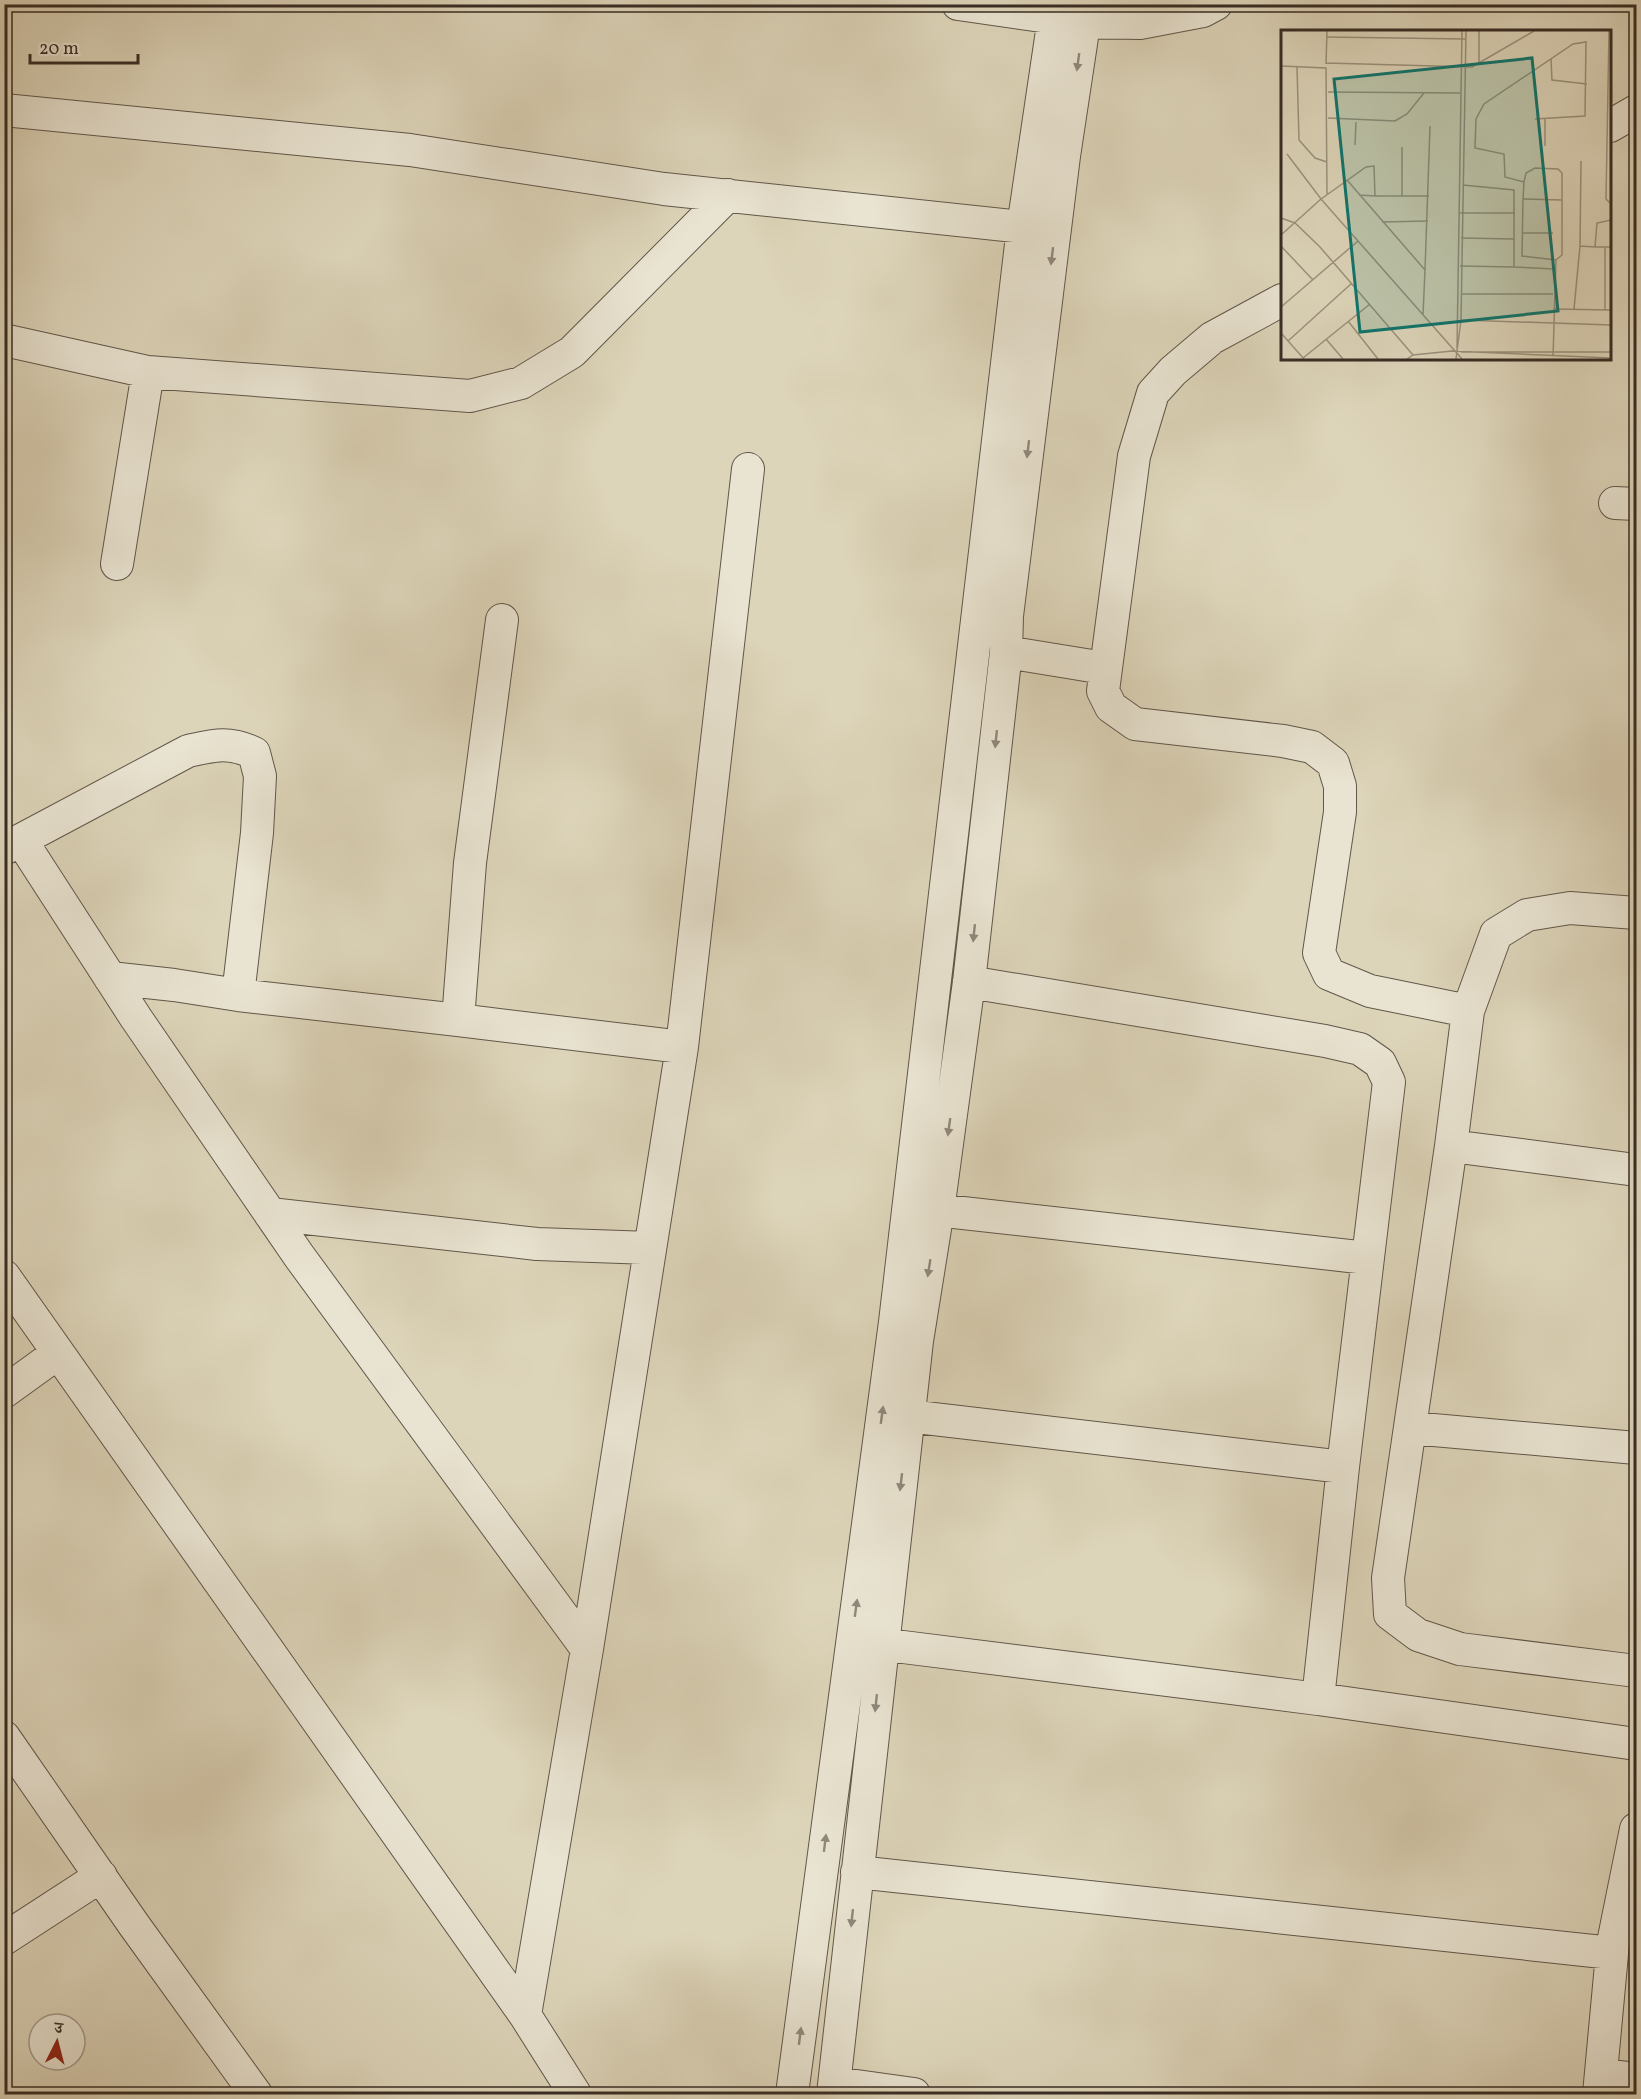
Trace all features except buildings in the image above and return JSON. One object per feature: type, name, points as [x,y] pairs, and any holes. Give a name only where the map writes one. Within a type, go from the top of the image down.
[{"type":"street","points":[[958,4],[1071,12],[1140,23],[1207,7]]},
{"type":"street","points":[[914,2094],[834,2089],[917,1341],[923,1208],[970,675],[1023,227],[1071,12]]},
{"type":"street","points":[[792,2094],[893,1334],[923,1208],[969,982],[1004,667],[1007,616],[1054,242],[1071,12]]},
{"type":"street","points":[[4,110],[410,150],[664,189],[1023,227]]},
{"type":"street","points":[[1611,125],[1636,111]]},
{"type":"street","points":[[4,340],[148,372],[470,396],[521,383],[572,352],[728,195]]},
{"type":"street","points":[[1281,301],[1212,338],[1173,371],[1153,393],[1134,456],[1102,690],[1111,707],[1135,724],[1292,743],[1312,747],[1333,763],[1340,786],[1340,812],[1319,953],[1329,974],[1370,991],[1468,1011]]},
{"type":"street","points":[[117,564],[148,372]]},
{"type":"street","points":[[525,2015],[587,1649],[682,1047],[748,469]]},
{"type":"street","points":[[458,1020],[470,864],[502,620]]},
{"type":"street","points":[[970,675],[1004,667],[1104,668]]},
{"type":"street","points":[[238,995],[257,832],[260,777],[254,753],[238,746],[219,744],[189,751],[13,845],[110,978],[299,1256],[587,1649]]},
{"type":"street","points":[[1636,913],[1570,908],[1527,915],[1496,934],[1468,1011],[1451,1146],[1388,1578],[1390,1614],[1418,1635],[1460,1649],[1636,1671]]},
{"type":"street","points":[[110,978],[682,1047]]},
{"type":"street","points":[[969,982],[1325,1041],[1360,1049],[1380,1063],[1389,1082],[1318,1699]]},
{"type":"street","points":[[1451,1146],[1636,1170]]},
{"type":"street","points":[[923,1208],[1368,1258]]},
{"type":"street","points":[[270,1214],[537,1245],[650,1248]]},
{"type":"street","points":[[4,1276],[525,2015],[575,2094]]},
{"type":"street","points":[[4,1392],[58,1353]]},
{"type":"street","points":[[909,1416],[1343,1467]]},
{"type":"street","points":[[1411,1428],[1636,1448]]},
{"type":"street","points":[[851,1640],[1318,1699],[1636,1744]]},
{"type":"street","points":[[4,1737],[256,2094]]},
{"type":"street","points":[[1636,1829],[1612,1953],[1600,2085],[1636,2079]]},
{"type":"street","points":[[858,1872],[1612,1953]]},
{"type":"street","points":[[4,1939],[101,1876]]}]
